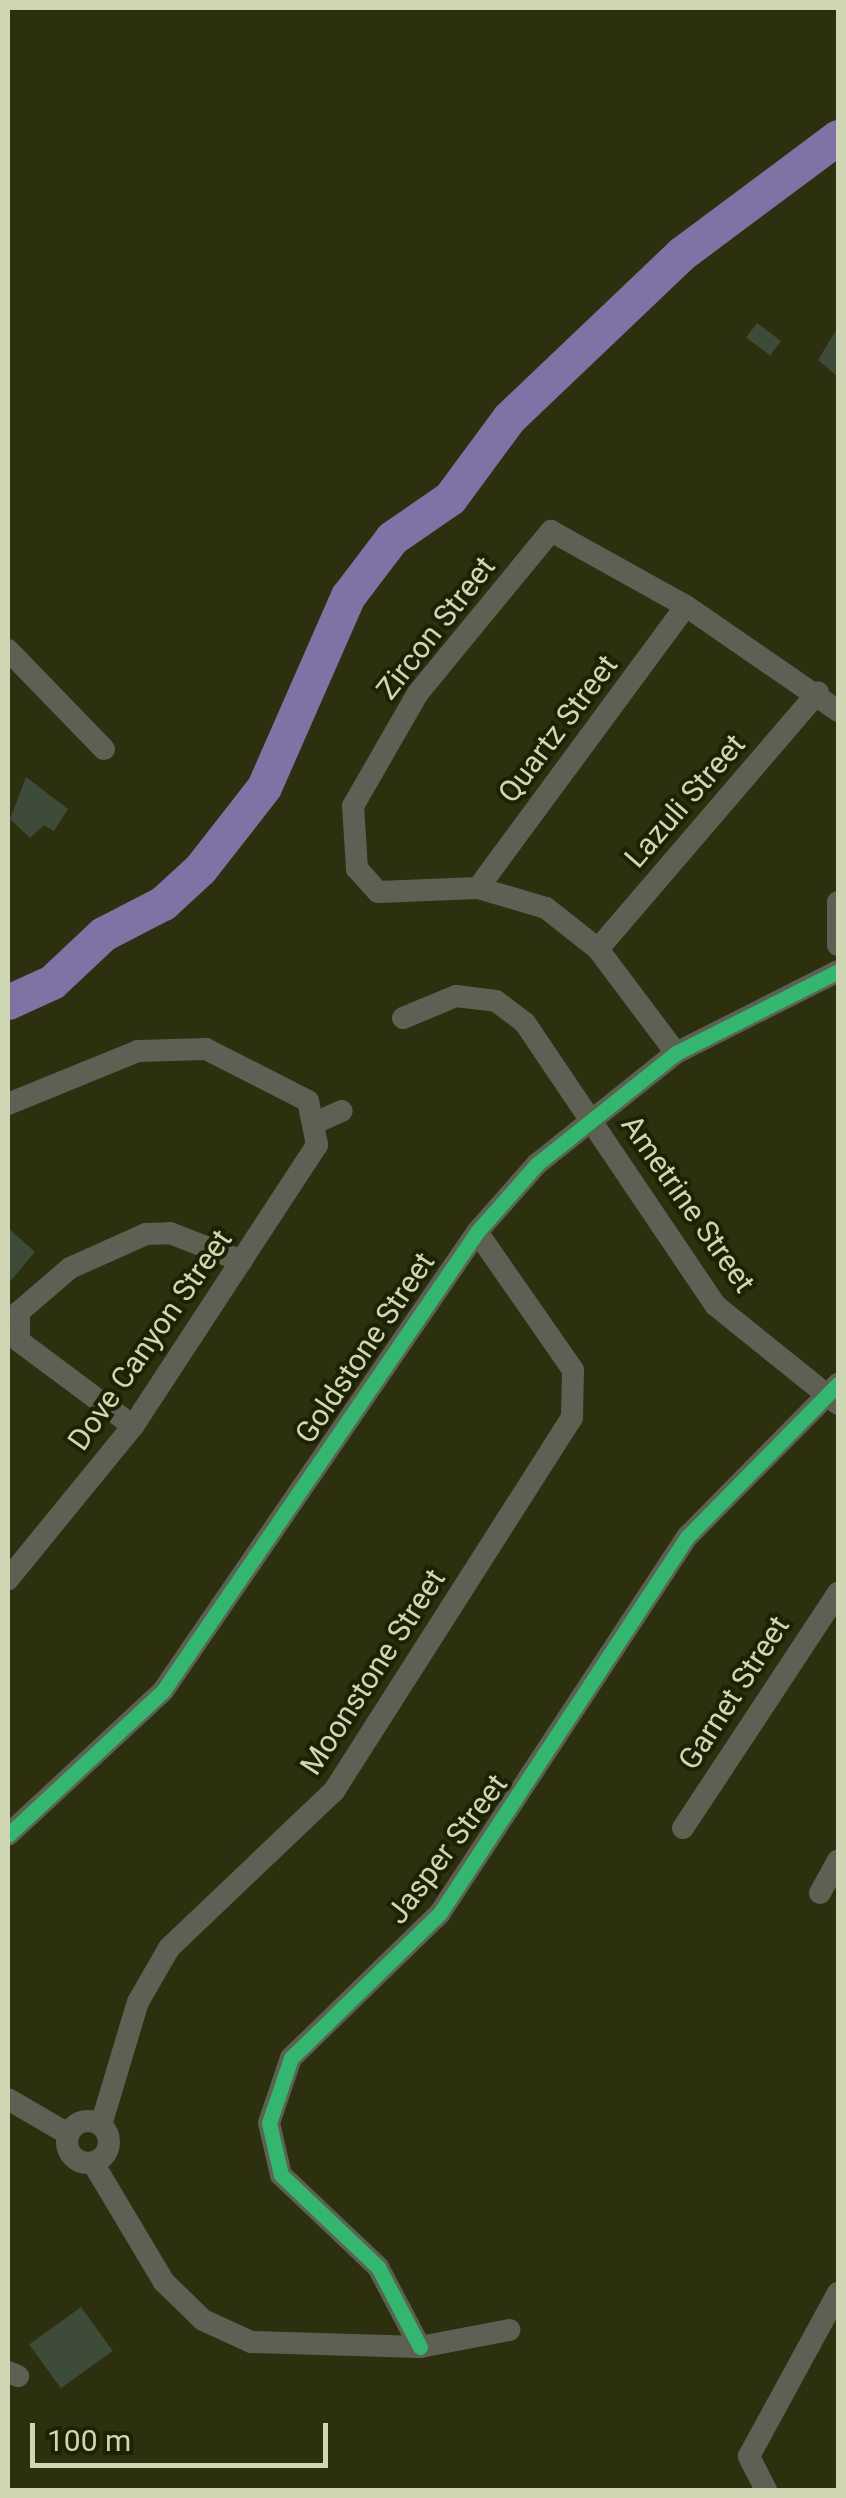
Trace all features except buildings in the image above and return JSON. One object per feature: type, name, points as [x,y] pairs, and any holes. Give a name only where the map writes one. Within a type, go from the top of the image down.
[{"type":"street","name":"Zircon Street","points":[[676,1053],[598,949],[546,908],[478,888],[378,892],[356,869],[353,806],[418,693],[551,531],[686,606]]},
{"type":"street","points":[[686,606],[818,692],[838,711]]},
{"type":"street","name":"Quartz Street","points":[[478,888],[686,606]]},
{"type":"street","points":[[8,650],[104,750]]},
{"type":"street","name":"Lazuli Street","points":[[598,949],[818,692]]},
{"type":"street","points":[[838,902],[838,944]]},
{"type":"street","name":"Goldstone Street","points":[[8,1836],[163,1691],[477,1232],[537,1164],[676,1053],[838,972]]},
{"type":"street","name":"Ametrine Street","points":[[403,1018],[456,996],[496,1001],[525,1023],[715,1305],[835,1396]]},
{"type":"street","points":[[8,1104],[81,1068],[176,1046],[233,1057],[287,1084],[317,1122],[342,1111]]},
{"type":"street","name":"Dove Canyon Street","points":[[8,1579],[133,1426],[304,1172],[317,1122]]},
{"type":"street","name":"Moonstone Street","points":[[101,2125],[138,2002],[169,1948],[334,1791],[572,1418],[572,1370],[477,1232]]},
{"type":"street","points":[[133,1426],[14,1344],[15,1328],[31,1299],[122,1241],[170,1233],[242,1262]]},
{"type":"street","name":"Jasper Street","points":[[420,2348],[378,2267],[281,2175],[269,2124],[291,2058],[440,1913],[688,1536],[835,1396]]},
{"type":"street","name":"Garnet Street","points":[[682,1828],[838,1593]]},
{"type":"street","points":[[820,1893],[838,1862]]},
{"type":"street","points":[[8,2099],[68,2134],[75,2160],[93,2163],[164,2282],[203,2320],[251,2342],[420,2348],[510,2330]]},
{"type":"street","points":[[68,2134],[82,2121],[101,2125],[110,2142],[93,2163]]},
{"type":"street","points":[[766,2490],[749,2456],[838,2293]]},
{"type":"waterway","points":[[8,1002],[52,982],[103,934],[163,903],[200,869],[264,787],[348,596],[392,538],[450,498],[509,418],[681,254],[838,137]]},
{"type":"cycle path","points":[[8,1835],[163,1691],[477,1232],[537,1164],[676,1053],[838,971]]},
{"type":"cycle path","points":[[420,2347],[378,2267],[281,2175],[269,2123],[291,2058],[440,1913],[688,1536],[838,1384]]}]
